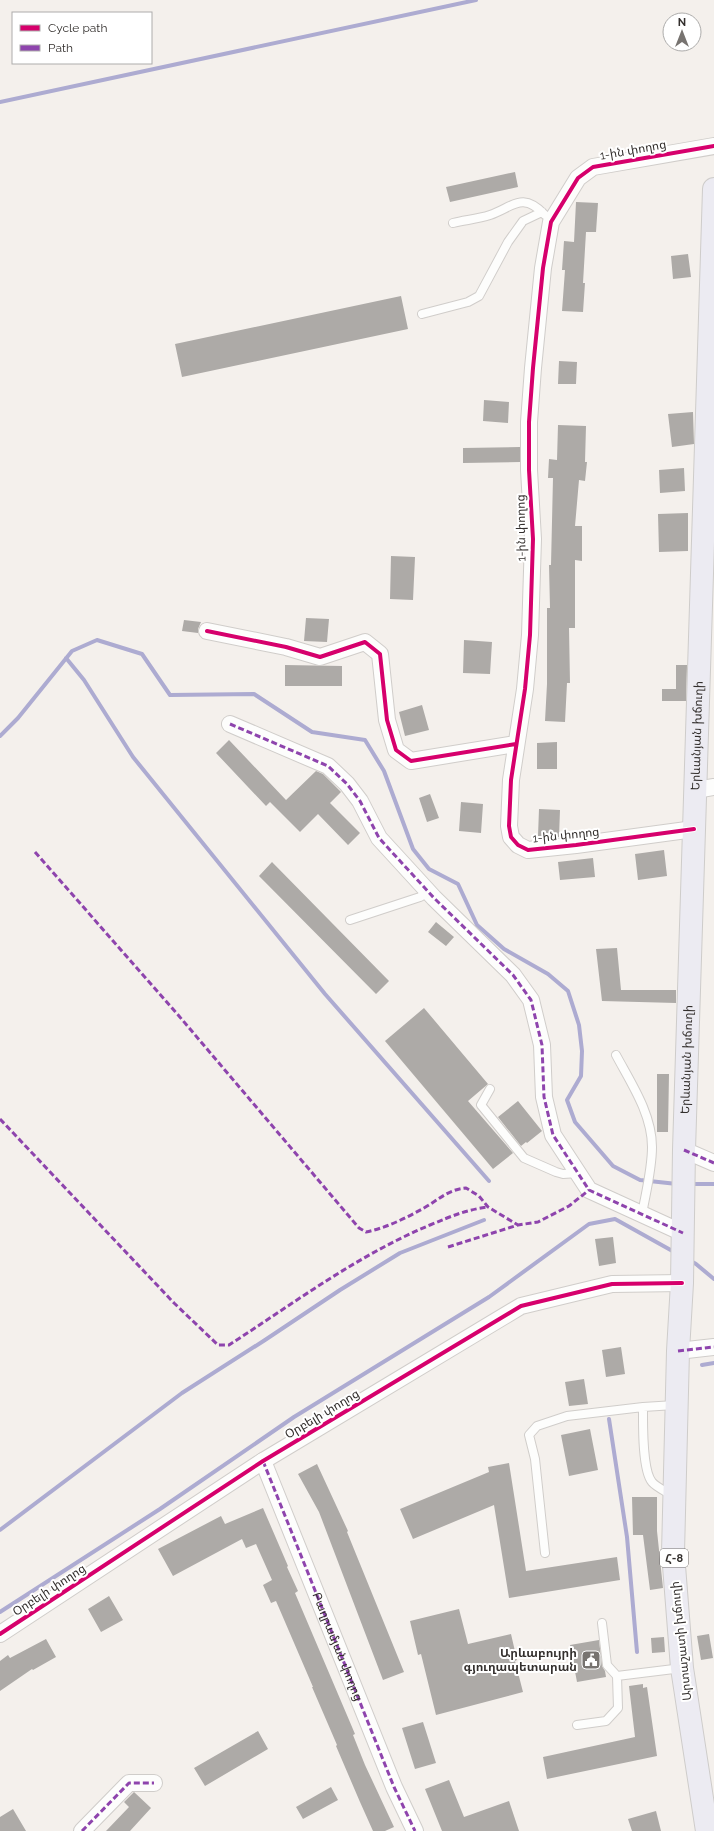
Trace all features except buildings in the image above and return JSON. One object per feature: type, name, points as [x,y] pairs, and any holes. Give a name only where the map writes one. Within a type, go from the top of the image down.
[{"type":"main road","name":"Երևանյան խճուղի","points":[[682,1283],[683,1174],[694,829],[705,788],[714,189]]},
{"type":"main road","name":"Արտաշատի խճուղի","points":[[682,1283],[678,1351],[678,1405],[673,1553],[682,1668],[707,1831]]},
{"type":"street","name":"1-ին փողոց","points":[[694,829],[543,850],[528,850],[518,845],[511,837],[509,815],[511,780],[525,689],[530,636],[532,539],[529,470],[529,422],[543,268],[546,217],[578,178],[593,166],[714,146]]},
{"type":"street","points":[[207,631],[286,647],[320,658],[365,642],[380,654],[387,720],[396,750],[411,761],[516,744]]},
{"type":"street","points":[[230,724],[328,766],[347,784],[360,801],[379,838],[428,892],[512,975],[531,1000],[542,1044],[544,1097],[553,1135],[589,1190],[683,1232]]},
{"type":"street","points":[[684,1150],[714,1163]]},
{"type":"street","name":"Օրբելի փողոց","points":[[0,1634],[263,1460],[521,1306],[612,1284],[682,1283]]},
{"type":"street","points":[[678,1351],[714,1347]]},
{"type":"street","name":"Բաղրամյան փողոց","points":[[263,1460],[394,1786],[415,1831]]},
{"type":"street","points":[[82,1831],[129,1783],[154,1783]]},
{"type":"lane","points":[[453,223],[489,215],[518,202],[530,204],[546,217]]},
{"type":"lane","points":[[422,314],[468,302],[479,296],[508,242],[523,222],[546,217]]},
{"type":"lane","points":[[350,920],[420,897],[428,892]]},
{"type":"lane","points":[[616,1055],[637,1095],[648,1123],[652,1145],[651,1167],[642,1214]]},
{"type":"lane","points":[[490,1089],[481,1105],[524,1158],[563,1174],[578,1173]]},
{"type":"lane","points":[[545,1553],[535,1459],[529,1435],[537,1426],[567,1416],[643,1407],[678,1405]]},
{"type":"lane","points":[[643,1407],[643,1429],[647,1469],[652,1482],[674,1497]]},
{"type":"lane","points":[[577,1725],[606,1721],[618,1708],[617,1676],[607,1665],[602,1623]]},
{"type":"lane","points":[[617,1676],[682,1668]]},
{"type":"waterway","points":[[0,102],[476,0]]},
{"type":"waterway","points":[[0,736],[18,718],[72,651],[97,640],[142,654],[170,695],[254,694],[312,732],[365,740],[384,771],[413,849],[429,869],[458,884],[477,925],[504,949],[548,974],[568,991],[579,1025],[582,1051],[581,1076],[567,1100],[575,1122],[613,1166],[640,1180],[677,1184]]},
{"type":"waterway","points":[[66,658],[84,680],[133,757],[325,994],[489,1181]]},
{"type":"waterway","points":[[690,1184],[714,1184]]},
{"type":"waterway","points":[[0,1612],[160,1509],[294,1417],[489,1297],[589,1224],[615,1219],[676,1253]]},
{"type":"waterway","points":[[0,1530],[182,1393],[340,1290],[400,1253],[484,1220]]},
{"type":"waterway","points":[[689,1260],[714,1279]]},
{"type":"waterway","points":[[702,1365],[714,1363]]},
{"type":"waterway","points":[[609,1419],[627,1537],[637,1652]]},
{"type":"marked path","points":[[230,724],[328,766],[347,784],[360,801],[379,838],[434,898],[513,975],[531,1000],[542,1045],[544,1097],[553,1135],[589,1190],[683,1233]]},
{"type":"marked path","points":[[35,852],[179,1016],[359,1228],[366,1232],[388,1225],[417,1212],[454,1190],[466,1188],[479,1196],[488,1207],[518,1225]]},
{"type":"marked path","points":[[0,1119],[174,1303],[218,1345],[229,1345],[327,1280],[377,1250],[430,1225],[459,1214],[488,1207]]},
{"type":"marked path","points":[[684,1150],[714,1163]]},
{"type":"marked path","points":[[448,1247],[518,1225],[538,1222],[569,1206],[589,1190]]},
{"type":"marked path","points":[[678,1351],[714,1347]]},
{"type":"marked path","points":[[263,1461],[394,1787],[415,1831]]},
{"type":"marked path","points":[[82,1831],[129,1783],[154,1783]]},
{"type":"cycle path","points":[[694,829],[528,850],[518,845],[511,837],[509,826],[511,780],[525,689],[530,635],[533,539],[529,470],[529,422],[543,268],[551,222],[578,178],[593,167],[714,146]]},
{"type":"cycle path","points":[[207,631],[286,647],[320,657],[365,642],[380,654],[387,720],[396,750],[411,761],[516,744]]},
{"type":"cycle path","points":[[0,1634],[263,1461],[521,1306],[612,1284],[682,1283]]},
{"type":"place","name":"Արևաբույրի գյուղապետարան","points":[[591,1660]]}]
